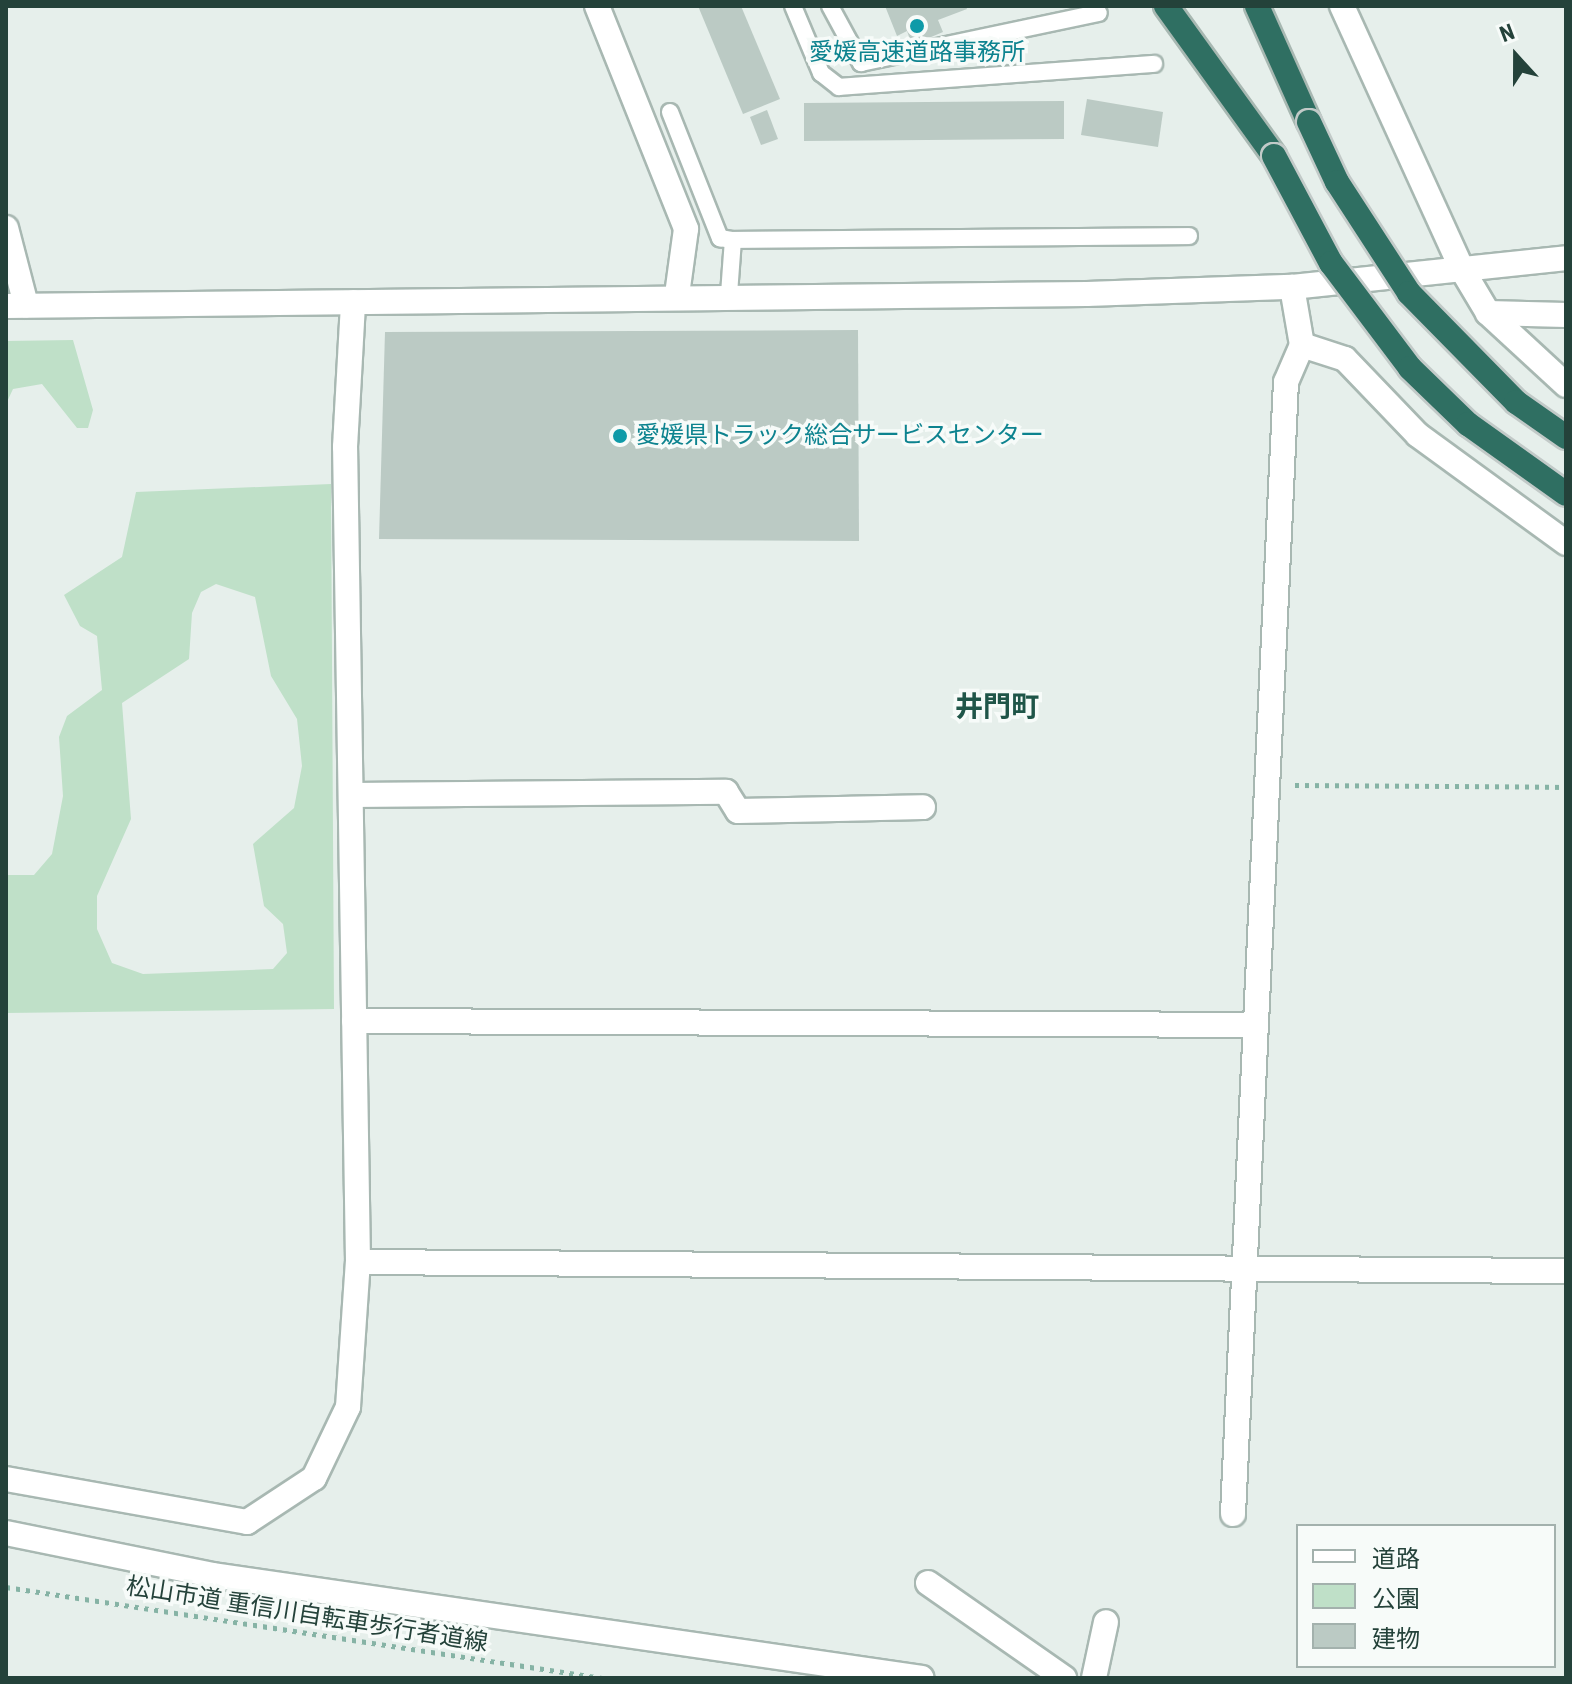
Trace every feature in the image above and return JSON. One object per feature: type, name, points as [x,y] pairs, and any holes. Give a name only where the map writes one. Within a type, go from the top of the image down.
[{"type":"highway","points":[[1166,6],[1274,156],[1331,263],[1410,368],[1468,424],[1566,494]]},
{"type":"highway","points":[[1257,6],[1337,182],[1409,293],[1516,402],[1566,437]]},
{"type":"street","points":[[597,6],[686,229],[677,295]]},
{"type":"street","points":[[1342,6],[1463,271],[1488,313],[1566,385]]},
{"type":"street","points":[[6,228],[16,305],[1292,287],[1566,258]]},
{"type":"street","points":[[1233,1514],[1286,382],[1302,345],[1292,287]]},
{"type":"street","points":[[6,1479],[247,1522],[314,1478],[340,1434],[355,1357],[358,1262],[345,447],[353,302]]},
{"type":"street","points":[[1488,313],[1566,315]]},
{"type":"street","points":[[1302,345],[1345,359],[1418,435],[1566,543]]},
{"type":"street","points":[[351,795],[726,792],[738,811],[923,807]]},
{"type":"street","points":[[354,1021],[1255,1025]]},
{"type":"street","points":[[358,1262],[1566,1271]]},
{"type":"street","points":[[6,1533],[212,1575],[922,1678]]},
{"type":"street","points":[[928,1583],[1064,1678]]},
{"type":"street","points":[[1094,1678],[1106,1622]]},
{"type":"lane","points":[[793,6],[821,73],[839,87],[1154,64]]},
{"type":"lane","points":[[830,6],[861,63],[1099,13]]},
{"type":"lane","points":[[670,112],[720,238],[1189,236]]},
{"type":"lane","points":[[729,294],[733,240]]},
{"type":"path","points":[[1266,785],[1566,787]]},
{"type":"path","name":"松山市道 重信川自転車歩行者道線","points":[[6,1587],[602,1678]]},
{"type":"green space","points":[[73,340],[93,410],[88,428],[77,428],[42,384],[13,389],[6,404],[6,341]]},
{"type":"green space","points":[[331,484],[334,1009],[6,1013],[6,875],[34,875],[52,854],[63,796],[59,737],[67,716],[102,690],[97,636],[80,626],[64,595],[122,557],[136,492]],"holes":[[[216,584],[255,597],[271,676],[297,719],[302,766],[294,808],[253,844],[264,906],[283,924],[287,953],[273,969],[143,974],[112,963],[97,929],[97,896],[131,819],[122,703],[189,659],[192,613],[201,592]]]},
{"type":"building","points":[[698,6],[741,6],[780,99],[743,114]]},
{"type":"building","name":"愛媛高速道路事務所","points":[[885,6],[966,6],[967,9],[938,20],[943,32],[912,45],[907,31],[897,36]]},
{"type":"building","points":[[1087,99],[1163,112],[1158,147],[1081,135]]},
{"type":"building","points":[[1064,101],[1064,139],[804,141],[804,103]]},
{"type":"building","points":[[767,110],[778,139],[761,145],[750,117]]},
{"type":"building","name":"愛媛県トラック総合サービスセンター","points":[[858,330],[859,541],[379,539],[385,332]]},
{"type":"place","name":"愛媛高速道路事務所","points":[[917,26]]},
{"type":"place","name":"愛媛県トラック総合サービスセンター","points":[[620,436]]},
{"type":"district","name":"井門町","points":[[997,707]]}]
